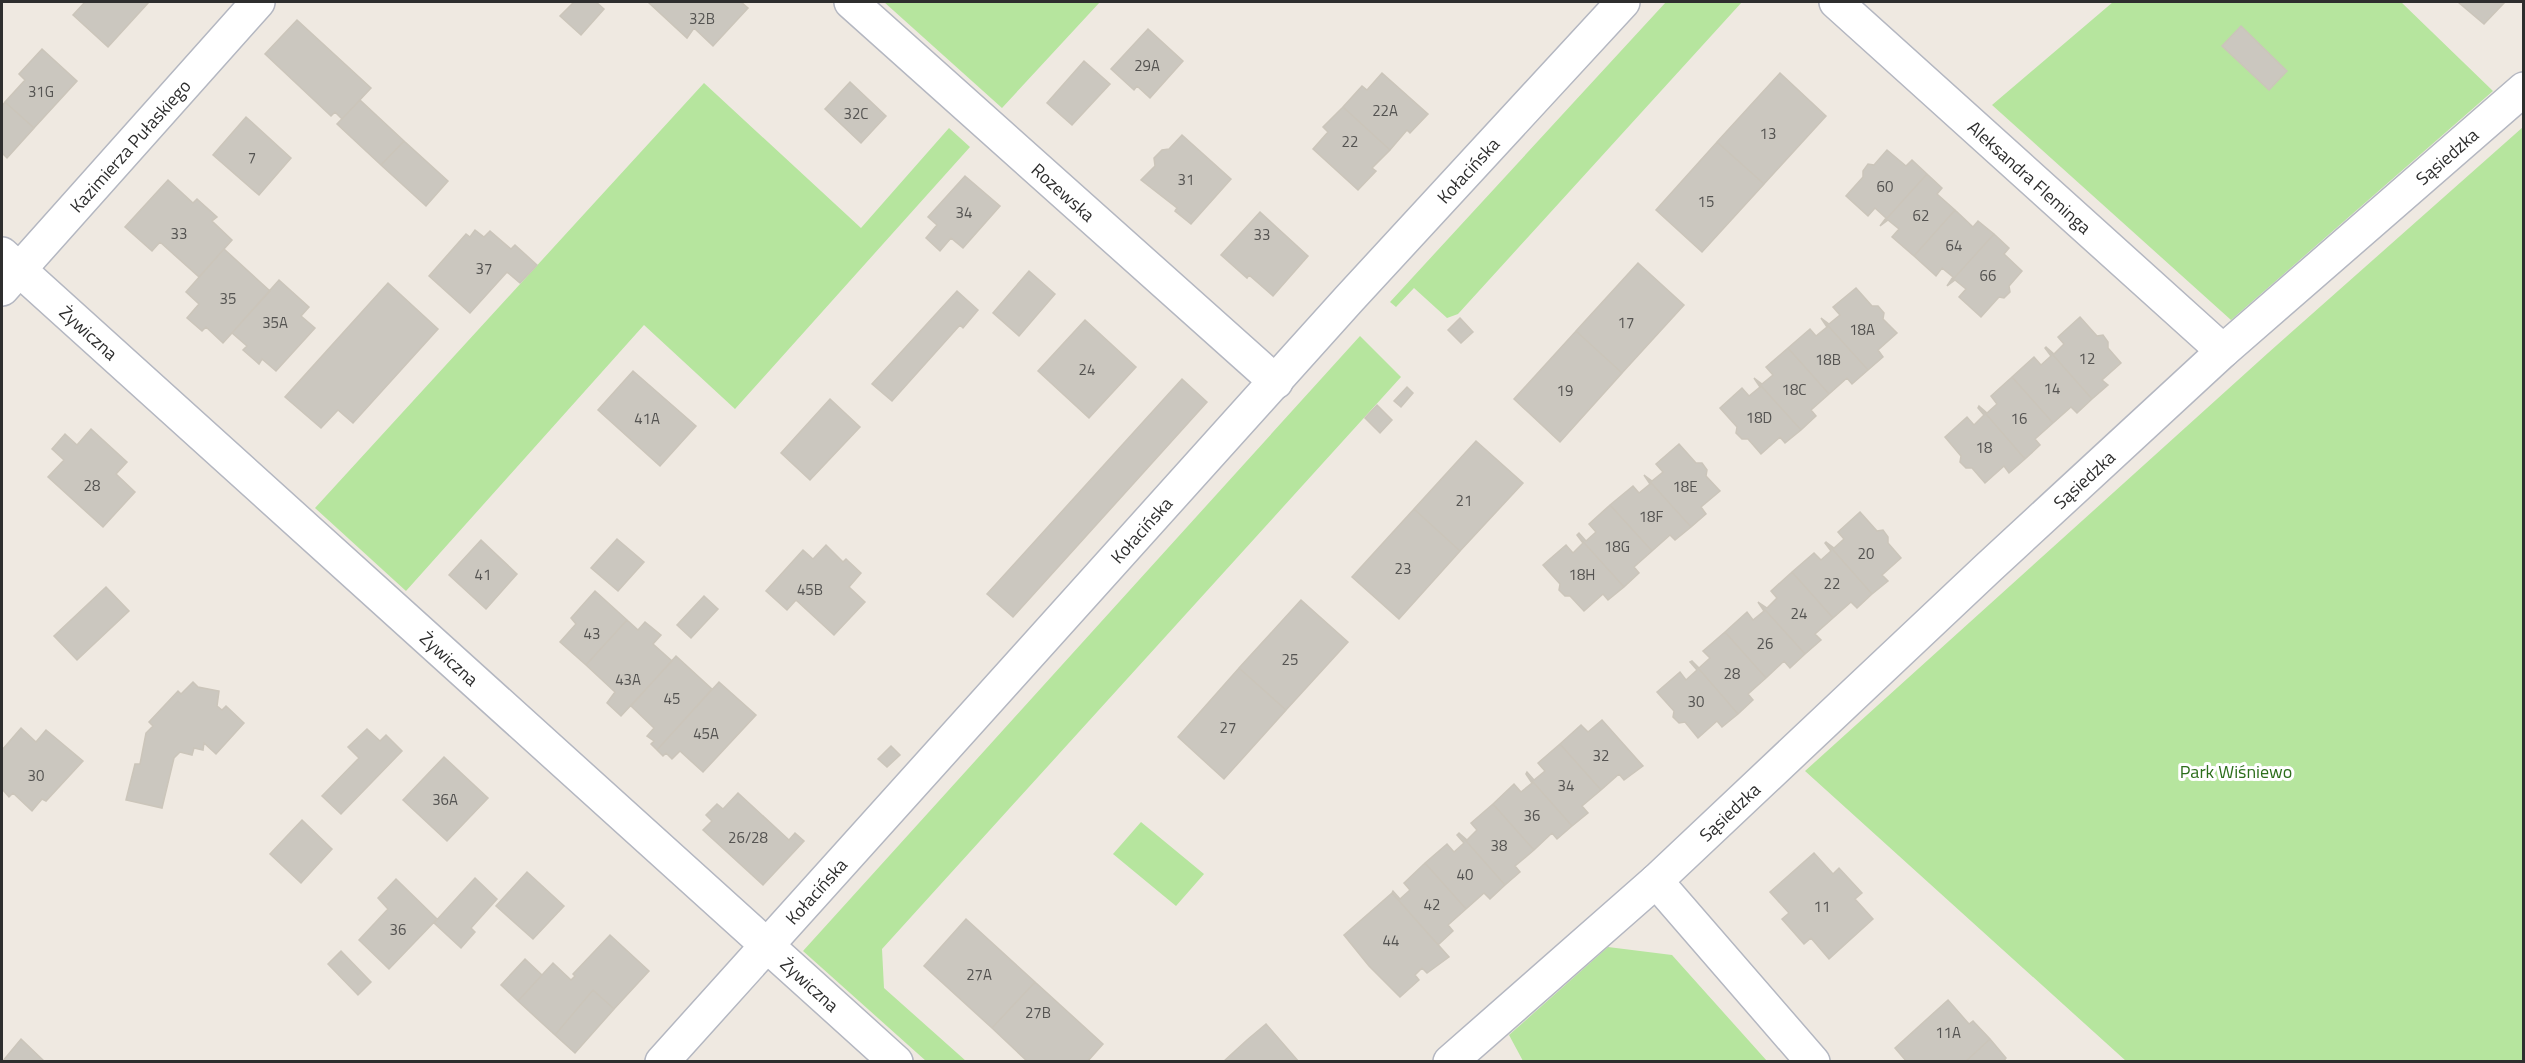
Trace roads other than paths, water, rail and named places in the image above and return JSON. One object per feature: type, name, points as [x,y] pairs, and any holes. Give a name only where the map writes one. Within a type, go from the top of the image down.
[{"type":"street","name":"Kazimierza Pułaskiego","points":[[7,271],[258,2]]},
{"type":"street","name":"Rozewska","points":[[851,2],[1276,382]]},
{"type":"street","name":"Kołacińska","points":[[662,1062],[1349,299],[1623,2]]},
{"type":"street","name":"Aleksandra Fleminga","points":[[1836,2],[2223,351]]},
{"type":"street","name":"Sąsiedzka","points":[[1450,1062],[1656,881],[1988,568],[2223,351],[2523,88]]},
{"type":"street","name":"Żywiczna","points":[[7,271],[896,1062]]},
{"type":"street","points":[[1656,881],[1813,1062]]},
{"type":"park label","name":"Park Wiśniewo","points":[[2236,771]]}]
